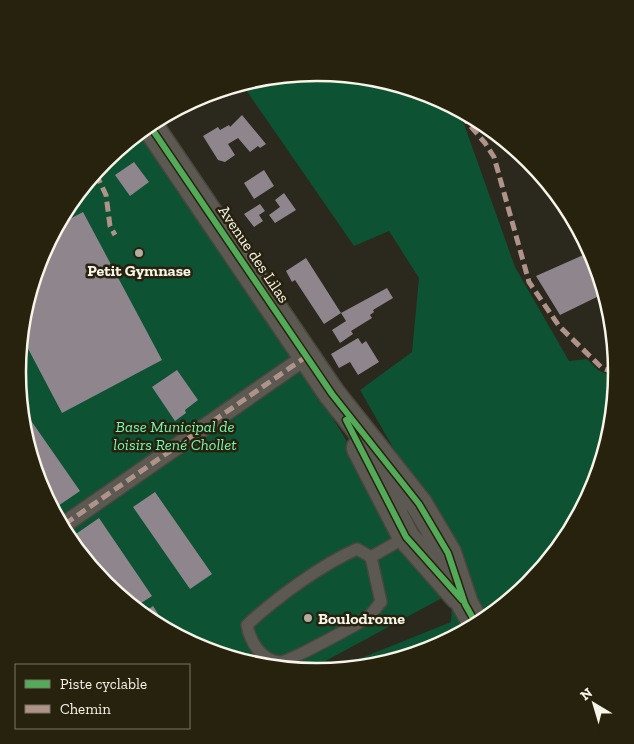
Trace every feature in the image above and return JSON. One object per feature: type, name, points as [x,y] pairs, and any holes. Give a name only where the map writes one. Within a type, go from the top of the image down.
[{"type":"street","name":"Avenue des Lilas","points":[[153,131],[332,394],[424,512],[448,553],[470,612]]},
{"type":"street","points":[[68,522],[307,356]]},
{"type":"street","name":"Avenue des Lilas","points":[[332,394],[402,528],[470,612]]},
{"type":"street","points":[[402,528],[424,512]]},
{"type":"lane","points":[[371,557],[402,528]]},
{"type":"lane","points":[[266,658],[249,637],[247,625],[262,611],[339,557],[356,550],[371,557]]},
{"type":"lane","points":[[287,661],[368,616],[381,602],[371,557]]},
{"type":"green space","points":[[317,81],[355,84],[392,91],[428,103],[459,118],[464,124],[515,267],[569,361],[587,359],[598,370],[608,375],[602,429],[586,483],[559,534],[536,564],[494,603],[446,633],[392,653],[357,660],[451,622],[454,554],[360,390],[412,352],[419,278],[389,231],[354,246],[246,90],[298,82]]},
{"type":"green space","name":"Base Municipal de loisirs René Chollet","points":[[145,138],[337,425],[442,598],[322,663],[298,662],[260,657],[206,641],[155,614],[111,578],[75,534],[48,483],[32,429],[26,372],[32,315],[48,261],[75,210],[111,166]]},
{"type":"building","points":[[242,115],[266,144],[260,148],[258,146],[250,152],[238,138],[228,144],[235,155],[225,162],[218,160],[203,136],[218,127],[220,130],[229,125],[230,127]]},
{"type":"building","points":[[134,162],[149,182],[130,196],[115,175]]},
{"type":"building","points":[[264,170],[274,186],[254,199],[244,183]]},
{"type":"building","points":[[284,193],[296,210],[275,223],[269,215],[280,207],[275,200]]},
{"type":"building","points":[[260,204],[265,211],[259,215],[263,221],[254,227],[244,214]]},
{"type":"building","points":[[83,212],[162,360],[62,413],[28,348],[36,297],[48,261],[70,219]]},
{"type":"building","points":[[583,255],[598,297],[560,315],[536,276]]},
{"type":"building","points":[[306,258],[341,313],[324,324],[295,280],[292,282],[286,271]]},
{"type":"building","points":[[387,288],[393,298],[373,310],[374,312],[370,315],[372,318],[351,331],[353,334],[340,343],[332,330],[346,321],[341,313]]},
{"type":"building","points":[[358,338],[362,344],[366,341],[379,362],[358,375],[350,362],[339,368],[331,354]]},
{"type":"building","points":[[177,370],[198,400],[185,410],[186,413],[175,421],[152,387]]},
{"type":"building","points":[[31,420],[80,491],[59,506],[48,483],[36,447]]},
{"type":"building","points":[[155,492],[212,574],[190,589],[133,507]]},
{"type":"building","points":[[99,518],[152,596],[141,603],[125,591],[98,564],[75,534]]},
{"type":"building","points":[[153,606],[160,617],[155,614],[148,609]]},
{"type":"marked path","points":[[469,124],[494,157],[529,282],[559,326],[602,368],[608,370]]},
{"type":"marked path","points":[[99,179],[106,195],[110,226],[115,235]]},
{"type":"marked path","points":[[68,522],[307,356]]},
{"type":"cycle path","points":[[153,131],[332,394],[419,504],[448,553],[465,604],[473,618]]},
{"type":"cycle path","points":[[346,420],[406,537],[462,600]]},
{"type":"place","name":"Petit Gymnase","points":[[139,253]]},
{"type":"place","name":"Boulodrome","points":[[308,618]]}]
